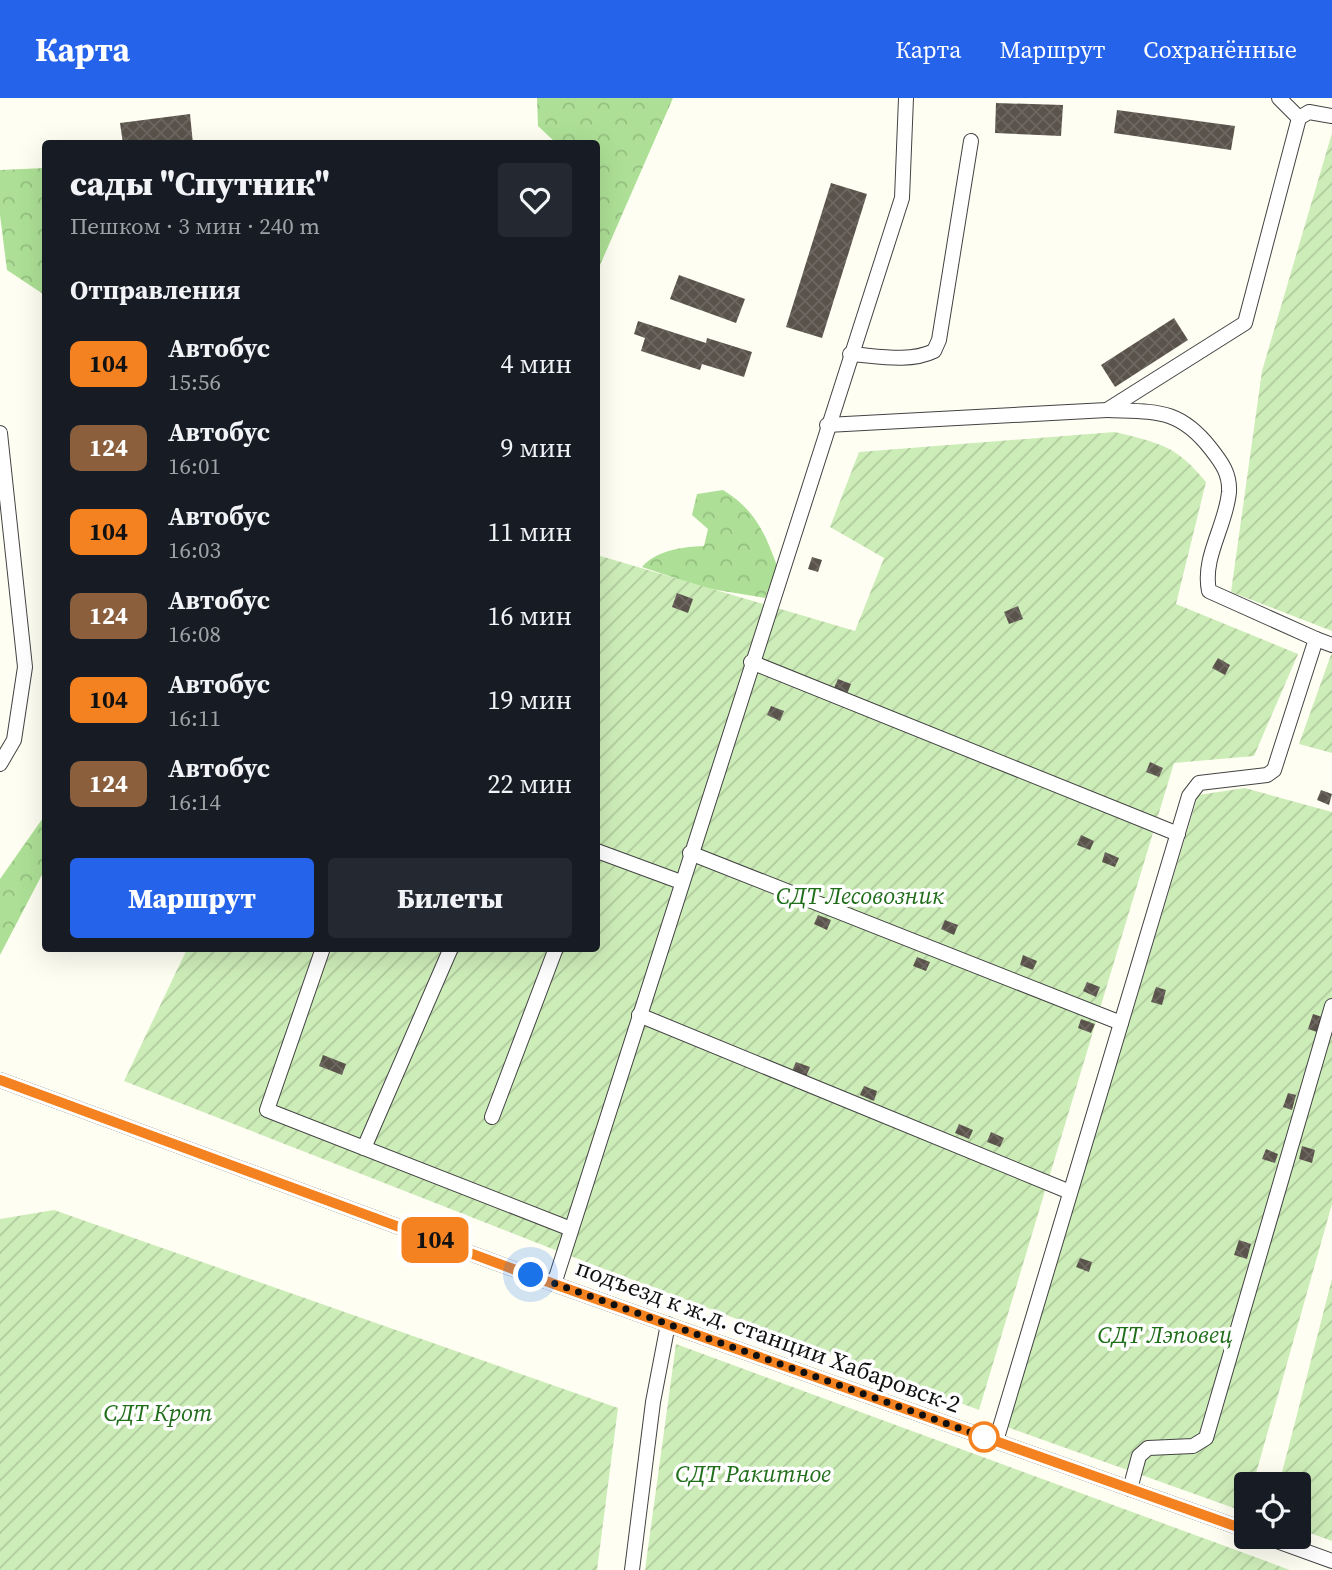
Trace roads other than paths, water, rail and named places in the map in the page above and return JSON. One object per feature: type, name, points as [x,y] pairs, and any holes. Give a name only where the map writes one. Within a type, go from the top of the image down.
[{"type":"street","points":[[554,1284],[751,662],[902,198],[906,98]]},
{"type":"street","points":[[1279,98],[1299,118]]},
{"type":"street","points":[[1107,411],[1245,323],[1299,118],[1309,112],[1332,117]]},
{"type":"street","points":[[850,354],[909,358],[934,351],[939,340],[971,141]]},
{"type":"street","points":[[827,425],[1107,411],[1162,412],[1180,419],[1197,431],[1227,468],[1229,492],[1206,576],[1209,591],[1332,644]]},
{"type":"street","points":[[0,433],[25,667],[14,740],[0,764]]},
{"type":"street","points":[[996,1441],[1189,796],[1199,783],[1267,775],[1274,770],[1316,639]]},
{"type":"street","points":[[751,662],[1178,834]]},
{"type":"street","points":[[600,852],[681,881]]},
{"type":"street","points":[[690,853],[1121,1023]]},
{"type":"street","points":[[322,952],[267,1110],[571,1229]]},
{"type":"street","points":[[364,1148],[450,952]]},
{"type":"street","points":[[492,1117],[554,952]]},
{"type":"street","points":[[1130,1489],[1139,1456],[1148,1448],[1193,1446],[1206,1438],[1332,1006]]},
{"type":"street","points":[[639,1015],[1070,1192]]},
{"type":"street","name":"подъезд к ж.д. станции Хабаровск-2","points":[[0,1080],[554,1284],[1234,1526]]},
{"type":"street","points":[[632,1570],[653,1402],[668,1324]]},
{"type":"street","points":[[1299,1549],[1332,1561]]},
{"type":"park label","name":"СДТ Лесовозник","points":[[860,896]]},
{"type":"park label","name":"СДТ Лэповец","points":[[1165,1335]]},
{"type":"park label","name":"СДТ Крот","points":[[158,1413]]},
{"type":"park label","name":"СДТ Ракитное","points":[[753,1474]]}]
